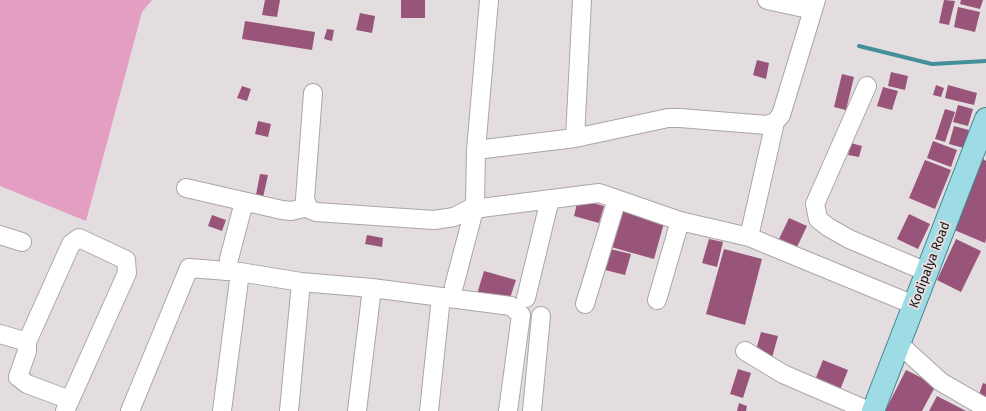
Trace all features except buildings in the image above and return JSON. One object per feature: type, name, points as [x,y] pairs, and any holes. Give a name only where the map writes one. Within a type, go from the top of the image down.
[{"type":"main road","name":"Kodipalya Road","points":[[873,411],[986,119]]},
{"type":"street","points":[[429,411],[448,292],[475,206],[476,150],[489,0]]},
{"type":"street","points":[[575,138],[582,0]]},
{"type":"street","points":[[476,150],[575,138],[668,118],[767,125],[775,122],[781,116],[814,5],[767,0]]},
{"type":"street","points":[[867,86],[816,204],[818,219],[828,227],[849,239],[927,272]]},
{"type":"street","points":[[313,93],[304,199],[308,207],[316,212],[434,220],[454,217],[475,206],[481,208],[599,193],[680,221],[749,237],[914,305]]},
{"type":"street","points":[[749,237],[775,122]]},
{"type":"street","points":[[186,188],[282,210],[308,207]]},
{"type":"street","points":[[526,298],[550,199]]},
{"type":"street","points":[[585,304],[617,199]]},
{"type":"street","points":[[222,411],[234,266],[244,202]]},
{"type":"street","points":[[657,300],[680,221]]},
{"type":"street","points":[[0,235],[22,242]]},
{"type":"street","points":[[79,238],[126,260],[127,273],[68,406],[27,384],[18,377],[27,351],[27,342],[71,244],[79,238]]},
{"type":"street","points":[[130,411],[189,268],[234,266],[301,282],[448,292],[511,306],[521,315],[508,411]]},
{"type":"street","points":[[289,411],[301,282]]},
{"type":"street","points":[[357,411],[372,288]]},
{"type":"street","points":[[532,411],[541,316]]},
{"type":"street","points":[[0,334],[27,342]]},
{"type":"street","points":[[899,344],[941,382],[986,408]]},
{"type":"street","points":[[745,351],[783,374],[869,411]]},
{"type":"shaded area","points":[[0,0],[152,0],[142,12],[86,221],[0,186]]},
{"type":"waterway","points":[[859,46],[932,64],[986,61]]}]
